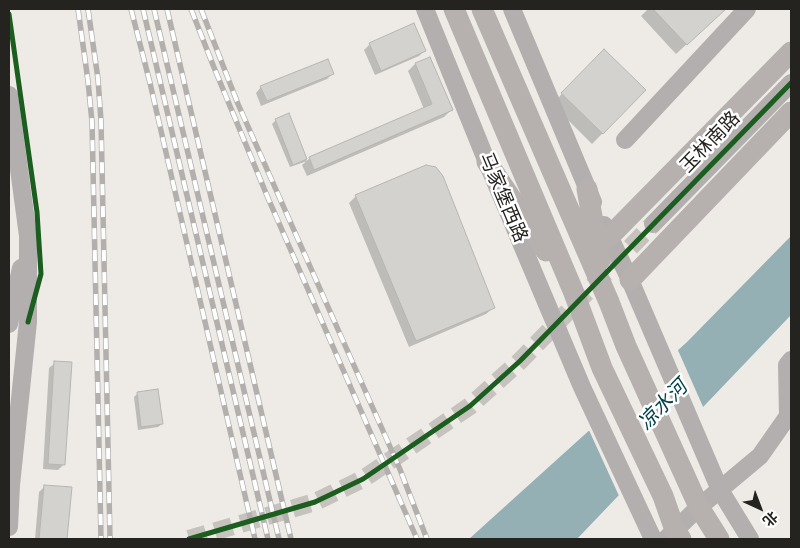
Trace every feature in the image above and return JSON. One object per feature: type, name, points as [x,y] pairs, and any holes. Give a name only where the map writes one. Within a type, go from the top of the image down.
[{"type":"main road","name":"马家堡西路","points":[[454,9],[574,294],[602,368],[663,496],[674,536]]},
{"type":"main road","points":[[482,9],[626,346],[685,476],[700,507],[719,539]]},
{"type":"main road","name":"玉林南路","points":[[609,237],[791,52]]},
{"type":"main road","name":"玉林南路","points":[[630,280],[791,112]]},
{"type":"main road","points":[[487,162],[574,294]]},
{"type":"main road","points":[[587,190],[608,302]]},
{"type":"street","name":"马家堡西路","points":[[425,9],[582,387],[654,539]]},
{"type":"street","points":[[512,9],[587,190],[630,280],[720,490],[750,539]]},
{"type":"street","points":[[625,140],[747,9]]},
{"type":"street","name":"玉林南路","points":[[653,224],[791,83]]},
{"type":"street","points":[[9,95],[28,236],[28,322],[11,485],[9,527]]},
{"type":"street","points":[[9,324],[28,236]]},
{"type":"street","points":[[674,536],[700,507],[760,456],[788,416],[787,365],[791,360]]},
{"type":"water","name":"凉水河","points":[[791,236],[791,315],[577,539],[469,539],[687,342]]},
{"type":"pier","points":[[677,348],[704,409],[620,498],[588,428]]},
{"type":"building","points":[[653,9],[726,9],[687,45]]},
{"type":"building","points":[[414,23],[426,51],[381,71],[369,43]]},
{"type":"building","points":[[604,49],[646,90],[603,134],[561,93]]},
{"type":"building","points":[[430,57],[453,110],[314,170],[309,157],[432,104],[415,63]]},
{"type":"building","points":[[328,59],[334,74],[267,101],[260,86]]},
{"type":"building","points":[[289,113],[307,159],[293,165],[275,119]]},
{"type":"building","points":[[426,165],[436,167],[443,176],[495,308],[416,341],[355,195]]},
{"type":"building","points":[[54,361],[72,362],[65,465],[48,464]]},
{"type":"building","points":[[158,389],[163,424],[141,427],[137,392]]},
{"type":"building","points":[[44,485],[72,487],[67,539],[39,539]]},
{"type":"tunnel","points":[[189,539],[315,502],[363,479],[470,406],[520,361],[653,224]]},
{"type":"railway","points":[[78,9],[92,122],[101,539]]},
{"type":"railway","points":[[88,9],[98,79],[101,121],[110,539]]},
{"type":"railway","points":[[131,9],[150,83],[255,539]]},
{"type":"railway","points":[[143,9],[268,539]]},
{"type":"railway","points":[[154,9],[279,539]]},
{"type":"railway","points":[[167,9],[291,539]]},
{"type":"railway","points":[[191,9],[268,198],[417,539]]},
{"type":"railway","points":[[201,9],[238,104],[399,467],[427,539]]},
{"type":"cycle path","points":[[9,14],[37,212],[41,274],[28,322]]},
{"type":"cycle path","points":[[189,539],[315,502],[363,479],[470,406],[520,361],[791,83]]}]
